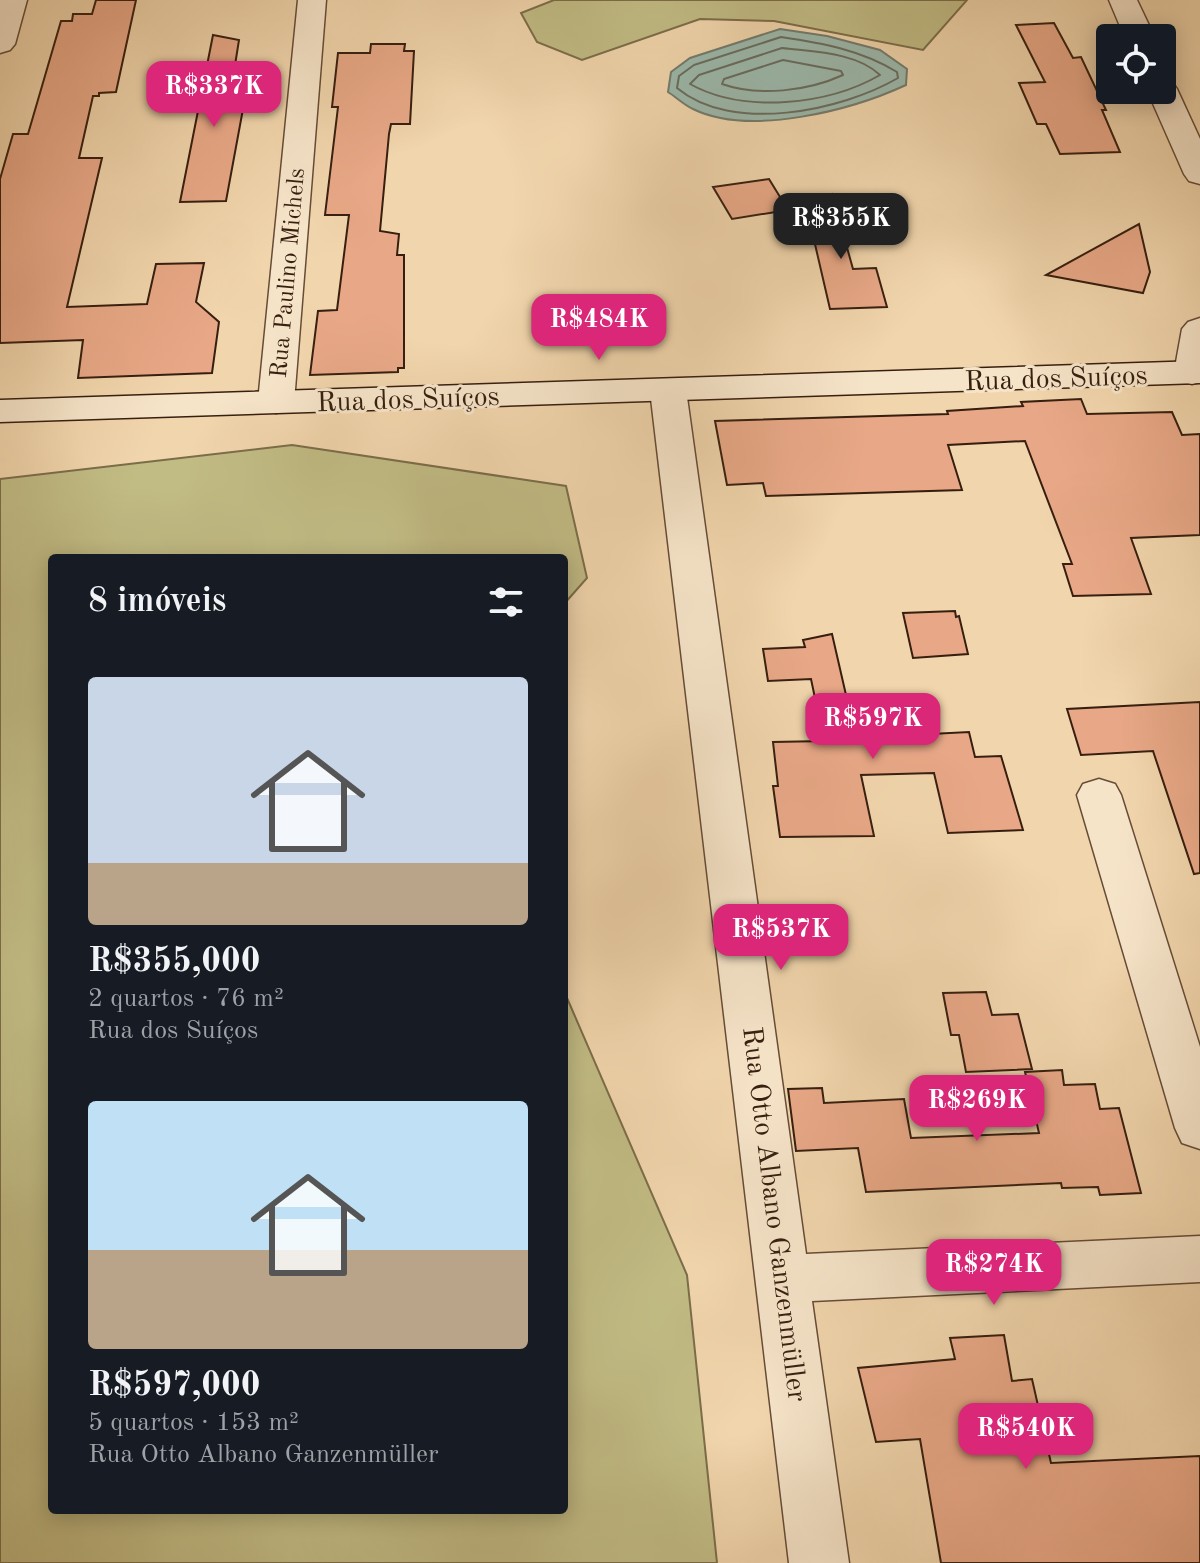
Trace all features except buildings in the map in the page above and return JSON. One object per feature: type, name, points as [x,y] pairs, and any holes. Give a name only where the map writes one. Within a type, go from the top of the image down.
[{"type":"street","points":[[0,44],[13,0]]},
{"type":"street","name":"Rua Paulino Michels","points":[[276,402],[312,0]]},
{"type":"street","points":[[1123,0],[1134,24]]},
{"type":"street","points":[[1169,104],[1200,174]]},
{"type":"street","points":[[1196,372],[1200,329]]},
{"type":"street","name":"Rua dos Suíços","points":[[0,411],[1196,372]]},
{"type":"street","name":"Rua Otto Albano Ganzenmüller","points":[[668,390],[785,1279],[819,1563]]},
{"type":"street","points":[[1099,795],[1200,1128]]},
{"type":"street","points":[[785,1279],[1200,1259]]},
{"type":"shaded area","points":[[554,0],[967,0],[923,50],[774,21],[700,19],[582,60],[537,42],[521,13]]},
{"type":"shaded area","points":[[292,445],[566,486],[587,578],[568,599],[568,554],[48,554],[48,1514],[568,1514],[568,1000],[687,1275],[717,1563],[0,1563],[0,479]]},
{"type":"water","points":[[780,29],[827,36],[880,50],[907,69],[906,85],[830,111],[801,117],[743,121],[716,117],[690,107],[668,92],[671,72],[690,58]]}]
